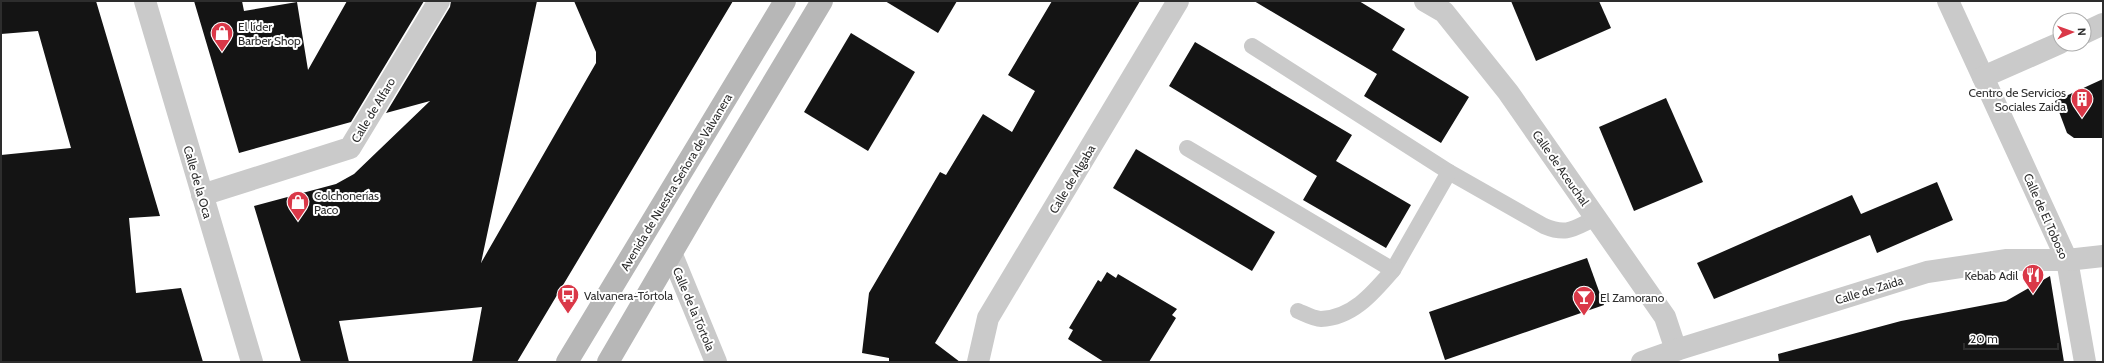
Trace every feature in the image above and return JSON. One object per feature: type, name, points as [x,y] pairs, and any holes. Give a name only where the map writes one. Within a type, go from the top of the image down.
[{"type":"main road","name":"Avenida de Nuestra Señora de Valvanera","points":[[567,362],[785,1]]},
{"type":"main road","points":[[608,362],[672,255],[705,196],[822,1]]},
{"type":"street","name":"Calle de la Oca","points":[[145,1],[252,362]]},
{"type":"street","name":"Calle de Alfaro","points":[[202,195],[350,148],[439,1]]},
{"type":"street","name":"Calle de Algaba","points":[[978,362],[988,318],[1178,1]]},
{"type":"street","name":"Calle de Aceuchal","points":[[1425,1],[1444,12],[1508,92],[1665,317],[1676,350]]},
{"type":"street","name":"Calle de El Toboso","points":[[1948,1],[2067,260],[2085,362]]},
{"type":"street","points":[[2092,29],[2103,24]]},
{"type":"street","points":[[1983,77],[2052,47]]},
{"type":"street","name":"Calle de la Tórtola","points":[[672,255],[684,290],[701,323],[716,362]]},
{"type":"street","name":"Calle de Zaida","points":[[1642,362],[1676,350],[1927,272],[2007,260],[2067,260],[2103,256]]},
{"type":"lane","points":[[1252,46],[1449,172],[1554,231],[1566,232],[1596,218]]},
{"type":"lane","points":[[1187,148],[1393,270]]},
{"type":"lane","points":[[1298,312],[1320,320],[1343,315],[1370,296],[1393,270],[1449,172]]},
{"type":"building","points":[[1,1],[96,1],[160,216],[129,218],[136,293],[181,288],[203,362],[1,362],[1,155],[71,148],[38,31],[1,34]]},
{"type":"building","points":[[194,1],[242,1],[244,11],[297,2],[308,70],[347,1],[424,1],[351,122],[239,153]]},
{"type":"building","points":[[451,1],[537,1],[481,263],[596,63],[596,52],[574,1],[733,1],[517,362],[472,362],[482,307],[339,321],[349,362],[301,362],[254,206],[336,184],[354,174],[430,101],[386,113],[450,7]]},
{"type":"building","points":[[885,1],[957,1],[938,33]]},
{"type":"building","points":[[1052,1],[1140,1],[935,343],[960,362],[889,362],[889,358],[862,353],[869,293],[940,172],[946,175],[983,114],[1012,132],[1035,91],[1008,75]]},
{"type":"building","points":[[1254,1],[1359,1],[1405,29],[1392,50],[1469,97],[1441,143],[1364,96],[1377,74]]},
{"type":"building","points":[[1511,1],[1599,1],[1611,28],[1536,61]]},
{"type":"building","points":[[851,33],[915,72],[868,151],[804,112]]},
{"type":"building","points":[[1195,42],[1352,135],[1336,161],[1411,205],[1386,248],[1303,200],[1317,176],[1169,86]]},
{"type":"building","name":"Centro de Servicios Sociales Zaida","points":[[2103,79],[2103,138],[2074,138],[2067,133],[2055,101]]},
{"type":"building","points":[[1666,98],[1703,182],[1634,211],[1599,127]]},
{"type":"building","points":[[1136,149],[1275,232],[1252,271],[1113,188]]},
{"type":"building","points":[[1937,182],[1953,220],[1877,253],[1870,235],[1714,299],[1697,263],[1852,195],[1861,214]]},
{"type":"building","points":[[1587,258],[1604,305],[1445,360],[1429,312]]},
{"type":"building","points":[[1107,272],[1116,278],[1118,274],[1177,309],[1172,315],[1176,318],[1149,362],[1104,362],[1068,339],[1073,330],[1069,328],[1098,280],[1101,282]]},
{"type":"building","points":[[2050,276],[2064,362],[1779,362],[1778,354],[1901,321],[2006,301]]},
{"type":"place","name":"El líder Barber Shop","points":[[222,52]]},
{"type":"place","name":"Centro de Servicios Sociales Zaida","points":[[2082,118]]},
{"type":"place","name":"Colchonerías Paco","points":[[298,222]]},
{"type":"place","name":"Kebab Adil","points":[[2033,294]]},
{"type":"place","name":"Valvanera-Tórtola","points":[[568,314]]},
{"type":"place","name":"El Zamorano","points":[[1584,316]]}]
